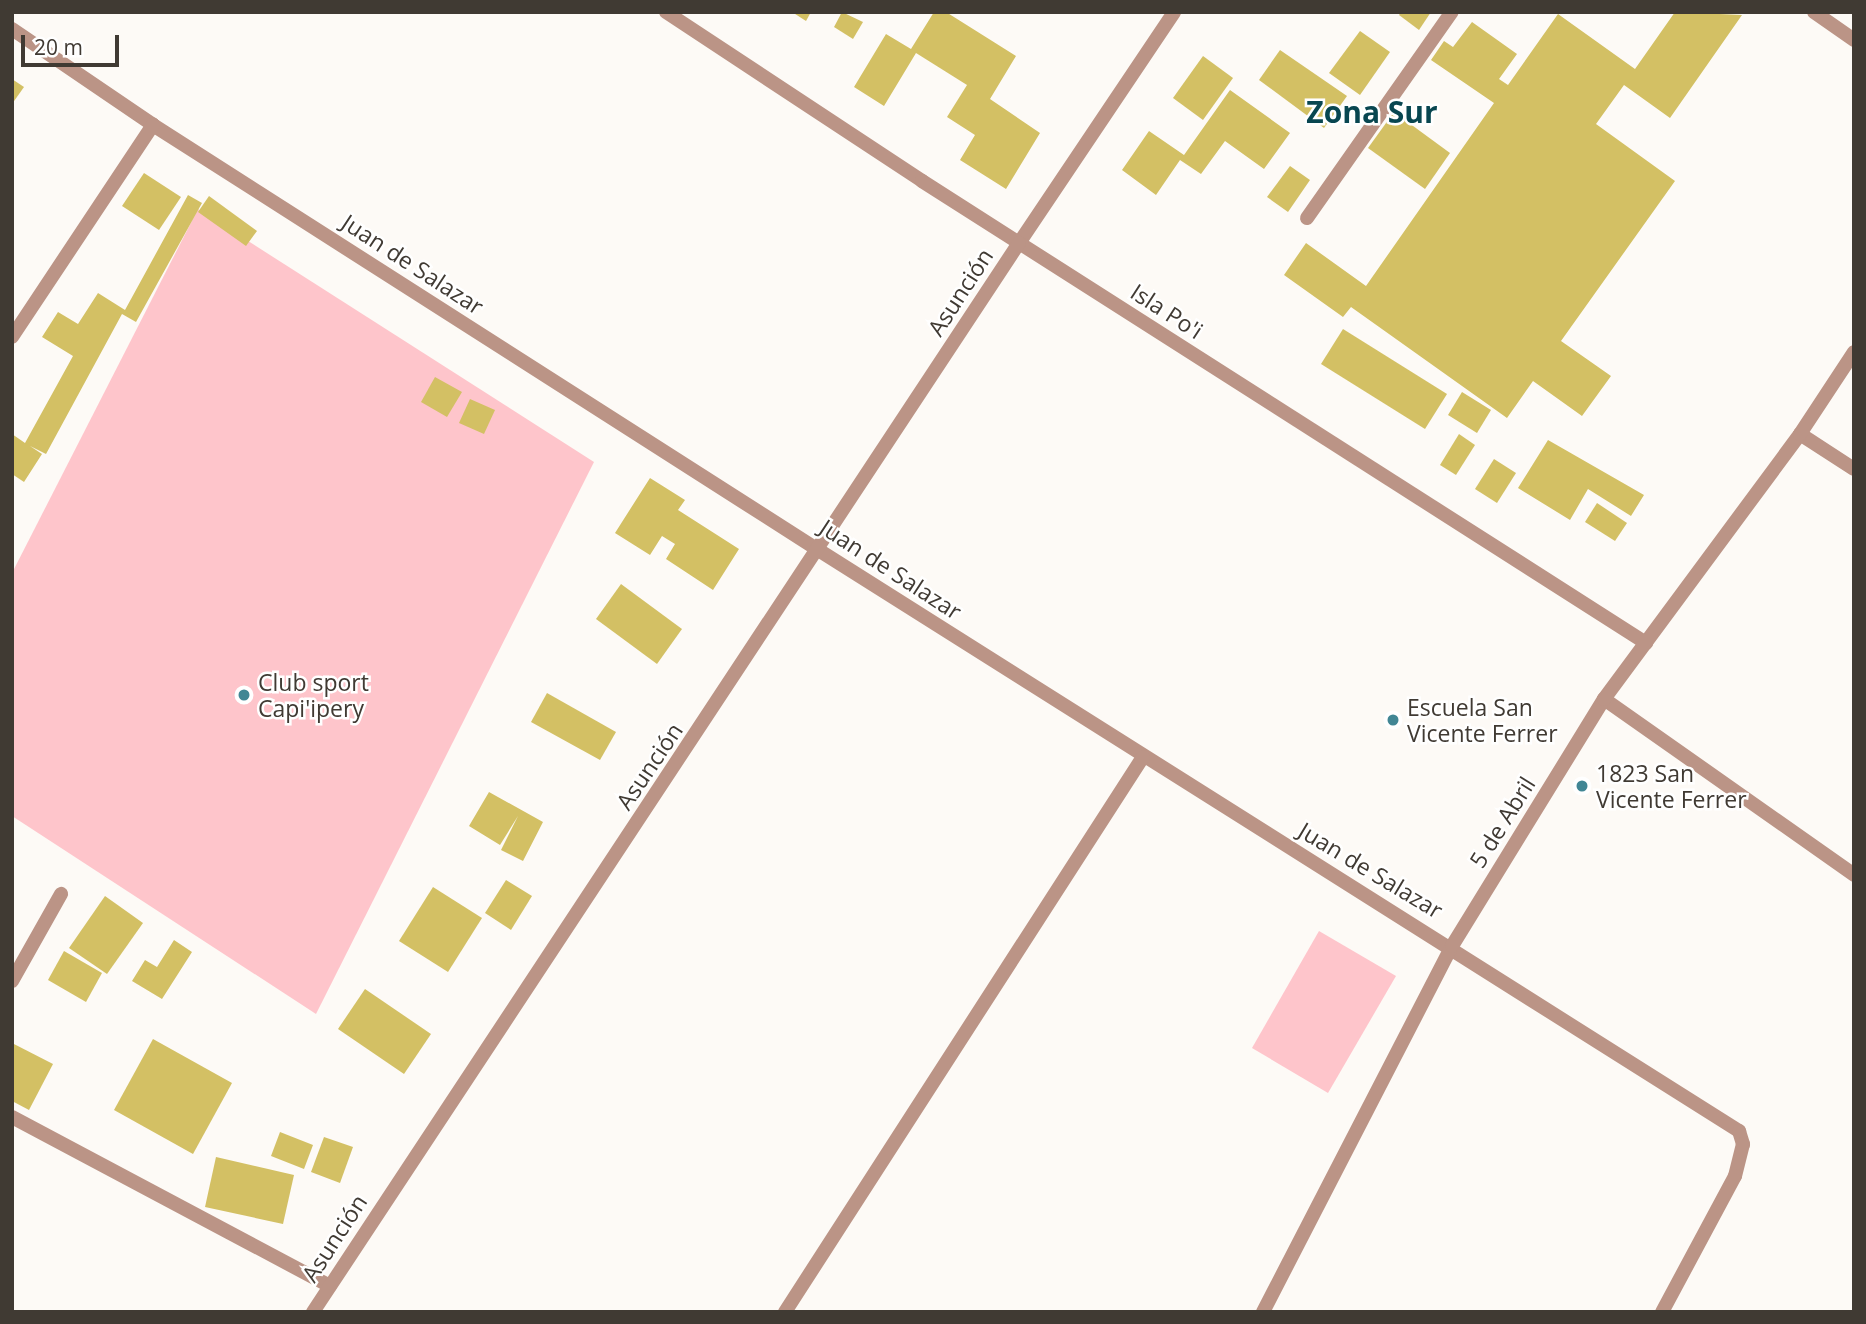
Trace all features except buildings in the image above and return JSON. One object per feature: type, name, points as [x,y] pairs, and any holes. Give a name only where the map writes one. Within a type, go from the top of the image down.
[{"type":"street","name":"Isla Po'i","points":[[666,12],[1018,243],[1646,643]]},
{"type":"street","name":"Asunción","points":[[313,1312],[820,551],[1018,243],[1174,12]]},
{"type":"street","points":[[1307,218],[1452,12]]},
{"type":"street","points":[[1814,12],[1854,40]]},
{"type":"street","name":"Juan de Salazar","points":[[12,29],[153,125],[820,551],[1143,757],[1452,946],[1739,1131],[1743,1144],[1735,1176],[1662,1312]]},
{"type":"street","points":[[12,337],[153,125]]},
{"type":"street","name":"5 de Abril","points":[[1263,1312],[1452,946],[1604,699],[1800,433],[1854,352]]},
{"type":"street","points":[[1800,433],[1854,470]]},
{"type":"street","points":[[1604,699],[1854,875]]},
{"type":"street","points":[[785,1312],[1143,757]]},
{"type":"street","points":[[12,981],[61,894]]},
{"type":"street","points":[[12,1117],[330,1286]]},
{"type":"shaded area","name":"Club sport Capi'ipery","points":[[198,209],[594,462],[316,1014],[12,816],[12,573]]},
{"type":"shaded area","points":[[1319,931],[1396,976],[1328,1093],[1252,1048]]},
{"type":"place","name":"Club sport Capi'ipery","points":[[244,695]]},
{"type":"place","name":"Escuela San Vicente Ferrer","points":[[1393,720]]},
{"type":"place","name":"1823 San Vicente Ferrer","points":[[1582,786]]},
{"type":"district","name":"Zona Sur","points":[[1372,112]]}]
